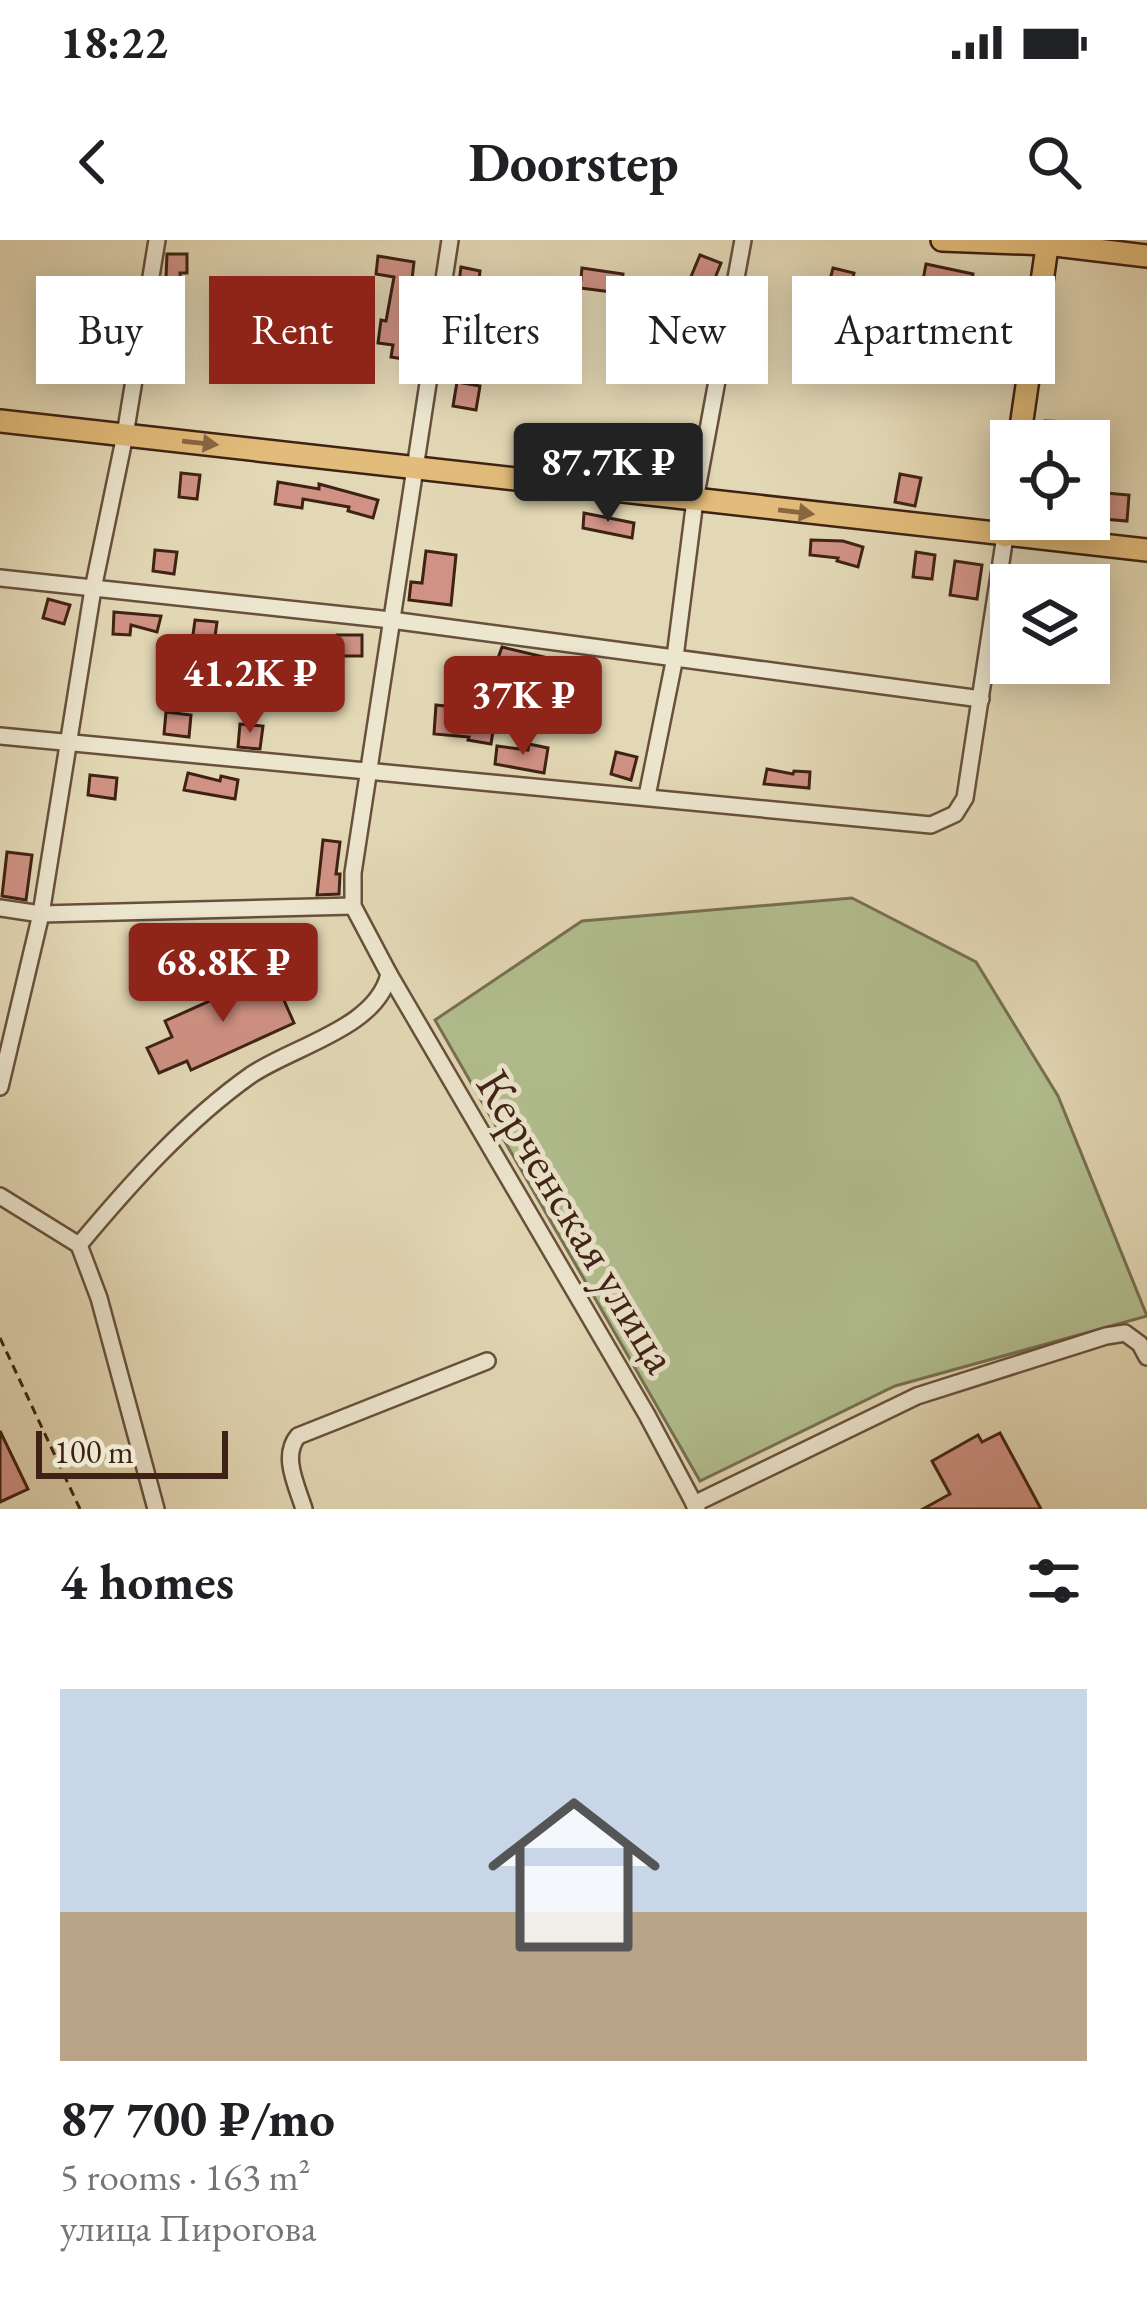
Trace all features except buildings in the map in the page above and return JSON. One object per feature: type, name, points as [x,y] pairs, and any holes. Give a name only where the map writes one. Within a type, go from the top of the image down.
[{"type":"main road","points":[[942,240],[1047,242],[1147,256]]},
{"type":"main road","points":[[1022,420],[1047,242]]},
{"type":"main road","points":[[0,421],[990,534]]},
{"type":"main road","points":[[1046,540],[1147,550]]},
{"type":"street","points":[[0,1082],[41,914],[93,589],[125,435],[157,240]]},
{"type":"street","points":[[0,908],[41,914],[353,907],[367,772],[450,240]]},
{"type":"street","points":[[647,796],[675,657],[695,500],[743,240]]},
{"type":"street","points":[[0,736],[931,825],[955,814],[965,798],[1004,540]]},
{"type":"street","points":[[0,578],[391,620],[981,699]]},
{"type":"street","name":"Керченская улица","points":[[353,907],[647,1414],[695,1506]]},
{"type":"street","points":[[79,1245],[178,1137],[252,1075],[366,1013],[378,1003],[389,974]]},
{"type":"street","points":[[0,1196],[79,1245],[99,1298],[156,1509]]},
{"type":"street","points":[[695,1506],[917,1396],[1106,1336],[1125,1333],[1140,1344],[1147,1357]]},
{"type":"street","points":[[304,1509],[289,1456],[298,1436],[487,1361]]},
{"type":"path","points":[[0,1338],[80,1509]]},
{"type":"green space","points":[[852,898],[976,962],[1058,1096],[1147,1316],[895,1386],[700,1481],[435,1020],[582,921]]}]
